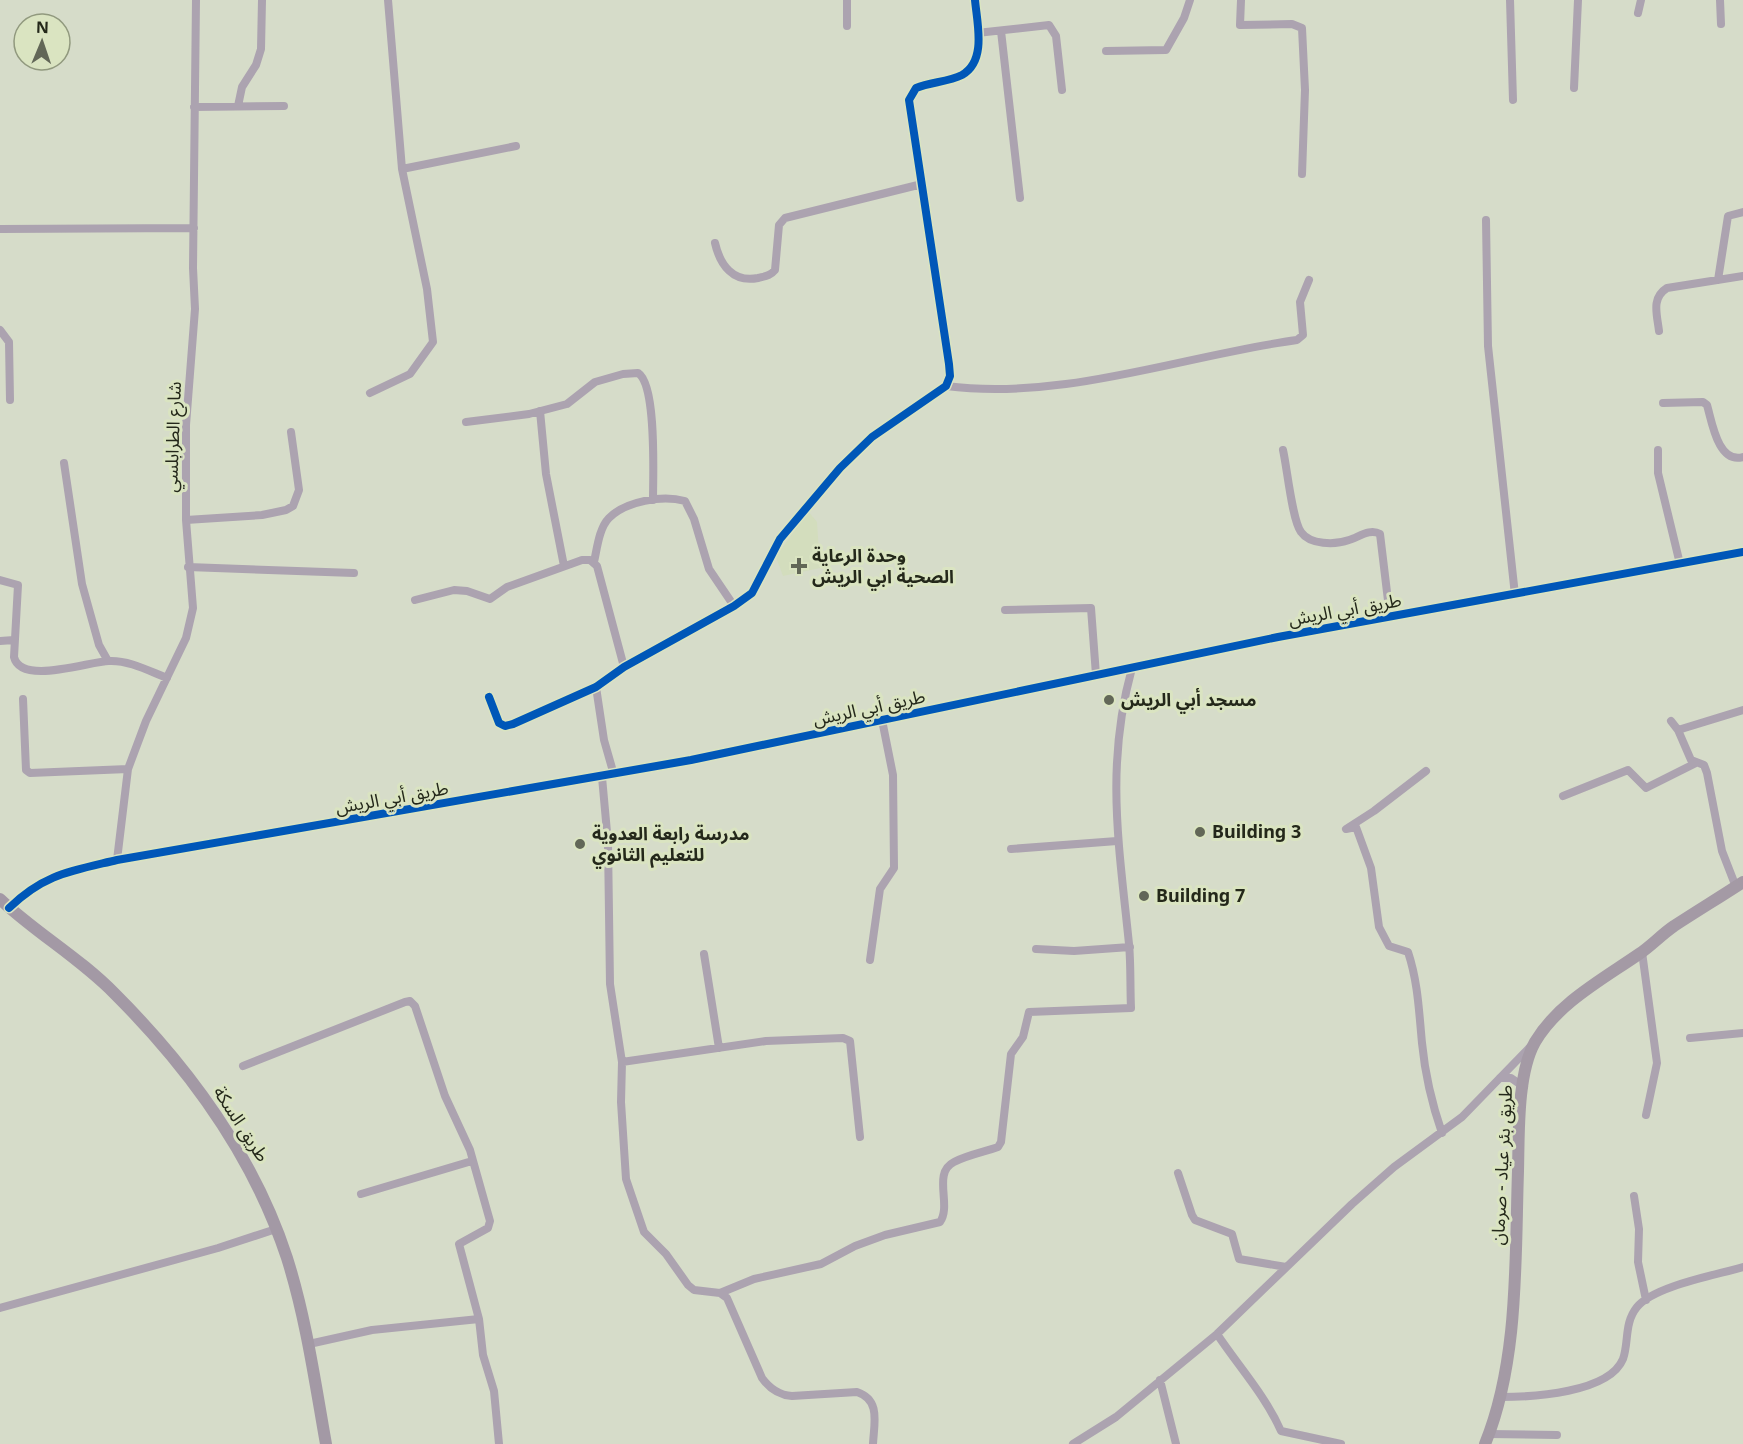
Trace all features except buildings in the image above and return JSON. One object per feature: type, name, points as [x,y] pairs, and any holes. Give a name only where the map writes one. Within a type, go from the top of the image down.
[{"type":"highway","name":"طريق بئر عياد - صرمان","points":[[1487,1439],[1501,1397],[1509,1351],[1519,1126],[1527,1061],[1535,1042],[1554,1018],[1584,992],[1642,952],[1672,927],[1740,885]]},
{"type":"main road","name":"طريق السكة","points":[[5,903],[114,993],[173,1056],[251,1171],[287,1259],[309,1344],[326,1444]]},
{"type":"street","name":"شارع الطرابلسي","points":[[117,860],[128,769],[146,721],[186,638],[193,608],[186,520],[186,425],[195,309],[196,0]]},
{"type":"street","points":[[238,106],[242,87],[256,65],[261,49],[262,0]]},
{"type":"street","points":[[370,393],[410,374],[433,342],[427,290],[402,169],[388,0]]},
{"type":"street","points":[[847,0],[847,26]]},
{"type":"street","points":[[489,697],[499,723],[505,726],[596,687],[624,668],[734,606],[752,593],[780,539],[840,468],[872,437],[946,386],[950,376],[949,364],[909,110],[911,93],[930,82],[944,81],[969,69],[977,56],[975,0]]},
{"type":"street","points":[[1106,51],[1166,50],[1190,0]]},
{"type":"street","points":[[1241,0],[1240,25],[1292,24],[1302,28],[1305,90],[1302,174]]},
{"type":"street","points":[[1510,0],[1513,100]]},
{"type":"street","points":[[1574,88],[1578,0]]},
{"type":"street","points":[[1638,13],[1641,0]]},
{"type":"street","points":[[1720,0],[1720,24]]},
{"type":"street","points":[[977,33],[1049,25],[1056,36],[1062,90]]},
{"type":"street","points":[[1001,31],[1020,198]]},
{"type":"street","points":[[194,107],[284,106]]},
{"type":"street","points":[[402,169],[516,146]]},
{"type":"street","points":[[715,243],[718,258],[736,278],[752,279],[768,276],[775,270],[778,225],[784,218],[922,184]]},
{"type":"street","points":[[1718,280],[1728,216],[1743,212]]},
{"type":"street","points":[[1486,220],[1488,346],[1515,595]]},
{"type":"street","points":[[0,229],[194,228]]},
{"type":"street","points":[[1659,331],[1656,299],[1659,292],[1667,288],[1743,276]]},
{"type":"street","points":[[946,386],[976,389],[1041,387],[1116,377],[1195,358],[1297,340],[1303,335],[1300,302],[1309,280]]},
{"type":"street","points":[[0,330],[9,342],[10,399]]},
{"type":"street","points":[[466,422],[540,411],[567,404],[595,382],[605,378],[632,373],[644,376],[651,419],[654,500]]},
{"type":"street","points":[[1663,403],[1703,402],[1707,405],[1720,446],[1727,454],[1737,459],[1743,457]]},
{"type":"street","points":[[540,411],[546,474],[564,566]]},
{"type":"street","points":[[186,520],[262,515],[286,510],[293,506],[298,490],[291,432]]},
{"type":"street","points":[[1283,450],[1296,519],[1299,530],[1305,537],[1332,543],[1347,541],[1369,532],[1380,534],[1390,617]]},
{"type":"street","points":[[1658,450],[1658,473],[1680,564]]},
{"type":"street","points":[[64,463],[82,584],[93,616],[95,633],[108,660]]},
{"type":"street","points":[[624,668],[594,562],[608,519],[625,507],[654,500],[677,499],[689,504],[710,569],[734,606]]},
{"type":"street","name":"طريق أبي الريش","points":[[5,903],[46,879],[117,860],[614,775],[1096,675],[1390,617],[1743,552]]},
{"type":"street","points":[[415,600],[454,590],[467,591],[490,599],[507,587],[564,566],[582,560],[594,562]]},
{"type":"street","points":[[188,567],[354,573]]},
{"type":"street","points":[[0,580],[13,581],[18,585],[14,640],[15,663],[21,668],[54,671],[108,660],[167,678]]},
{"type":"street","points":[[1005,610],[1091,608],[1096,675]]},
{"type":"street","points":[[0,641],[14,640]]},
{"type":"street","points":[[720,1293],[754,1279],[821,1264],[855,1246],[885,1235],[940,1222],[945,1209],[943,1173],[946,1168],[953,1162],[998,1147],[1001,1143],[1011,1053],[1023,1036],[1029,1012],[1131,1008],[1130,947],[1117,841],[1117,732],[1132,668]]},
{"type":"street","points":[[596,687],[604,740],[614,775]]},
{"type":"street","points":[[23,699],[26,765],[30,773],[128,769]]},
{"type":"street","points":[[1678,730],[1743,710]]},
{"type":"street","points":[[870,960],[880,889],[894,868],[893,775],[882,720]]},
{"type":"street","points":[[1671,721],[1678,730],[1691,760],[1704,765],[1722,850],[1740,885]]},
{"type":"street","points":[[1563,796],[1628,770],[1634,772],[1646,788],[1696,763]]},
{"type":"street","points":[[1426,771],[1374,811],[1346,829],[1356,827],[1371,868],[1379,927],[1389,946],[1408,952],[1416,974],[1422,1046],[1431,1102],[1442,1133]]},
{"type":"street","points":[[602,777],[608,843],[610,984],[622,1062],[626,1179],[637,1215],[644,1232],[666,1254],[688,1285],[694,1290],[720,1293],[727,1298],[762,1378],[769,1387],[784,1395],[792,1396],[857,1392],[866,1395],[874,1407],[873,1444]]},
{"type":"street","points":[[1011,849],[1117,841]]},
{"type":"street","points":[[1036,949],[1074,951],[1130,947]]},
{"type":"street","points":[[1642,952],[1657,1063],[1646,1115]]},
{"type":"street","points":[[704,954],[719,1048]]},
{"type":"street","points":[[243,1066],[410,1001],[418,1013],[445,1096],[461,1126],[490,1225],[459,1244],[479,1319],[483,1355],[494,1391],[499,1444]]},
{"type":"street","points":[[1690,1038],[1743,1033]]},
{"type":"street","points":[[622,1062],[791,1038],[843,1038],[850,1041],[860,1137]]},
{"type":"street","points":[[1073,1444],[1116,1417],[1217,1334],[1352,1204],[1394,1167],[1462,1117],[1535,1042]]},
{"type":"street","points":[[1500,1078],[1511,1078],[1524,1087]]},
{"type":"street","points":[[361,1194],[472,1161]]},
{"type":"street","points":[[1178,1173],[1195,1220],[1233,1234],[1239,1259],[1286,1268]]},
{"type":"street","points":[[1634,1196],[1639,1229],[1638,1262],[1646,1300]]},
{"type":"street","points":[[0,1308],[218,1248],[276,1229]]},
{"type":"street","points":[[1501,1397],[1553,1394],[1588,1385],[1608,1375],[1619,1367],[1624,1357],[1628,1322],[1637,1307],[1678,1284],[1743,1267]]},
{"type":"street","points":[[309,1344],[372,1330],[479,1319]]},
{"type":"street","points":[[1217,1334],[1252,1385],[1264,1398],[1281,1431],[1341,1444]]},
{"type":"street","points":[[1160,1380],[1176,1444]]},
{"type":"street","points":[[1487,1439],[1557,1435]]},
{"type":"shaded area","points":[[808,511],[817,522],[820,568],[783,576],[776,557]]},
{"type":"cycle path","points":[[489,697],[499,723],[505,726],[513,724],[596,687],[624,667],[734,606],[752,593],[780,539],[840,468],[872,437],[946,386],[950,376],[949,364],[909,100],[916,88],[957,77],[970,69],[975,61],[979,41],[975,0]]},
{"type":"cycle path","points":[[9,908],[34,888],[59,875],[117,860],[691,760],[1278,637],[1743,552]]},
{"type":"place","name":"وحدة الرعاية الصحية ابي الريش","points":[[799,566]]},
{"type":"place","name":"مسجد أبي الريش","points":[[1109,700]]},
{"type":"place","name":"Building 3","points":[[1200,832]]},
{"type":"place","name":"مدرسة رابعة العدوية للتعليم الثانوي","points":[[580,844]]},
{"type":"place","name":"Building 7","points":[[1144,896]]}]
